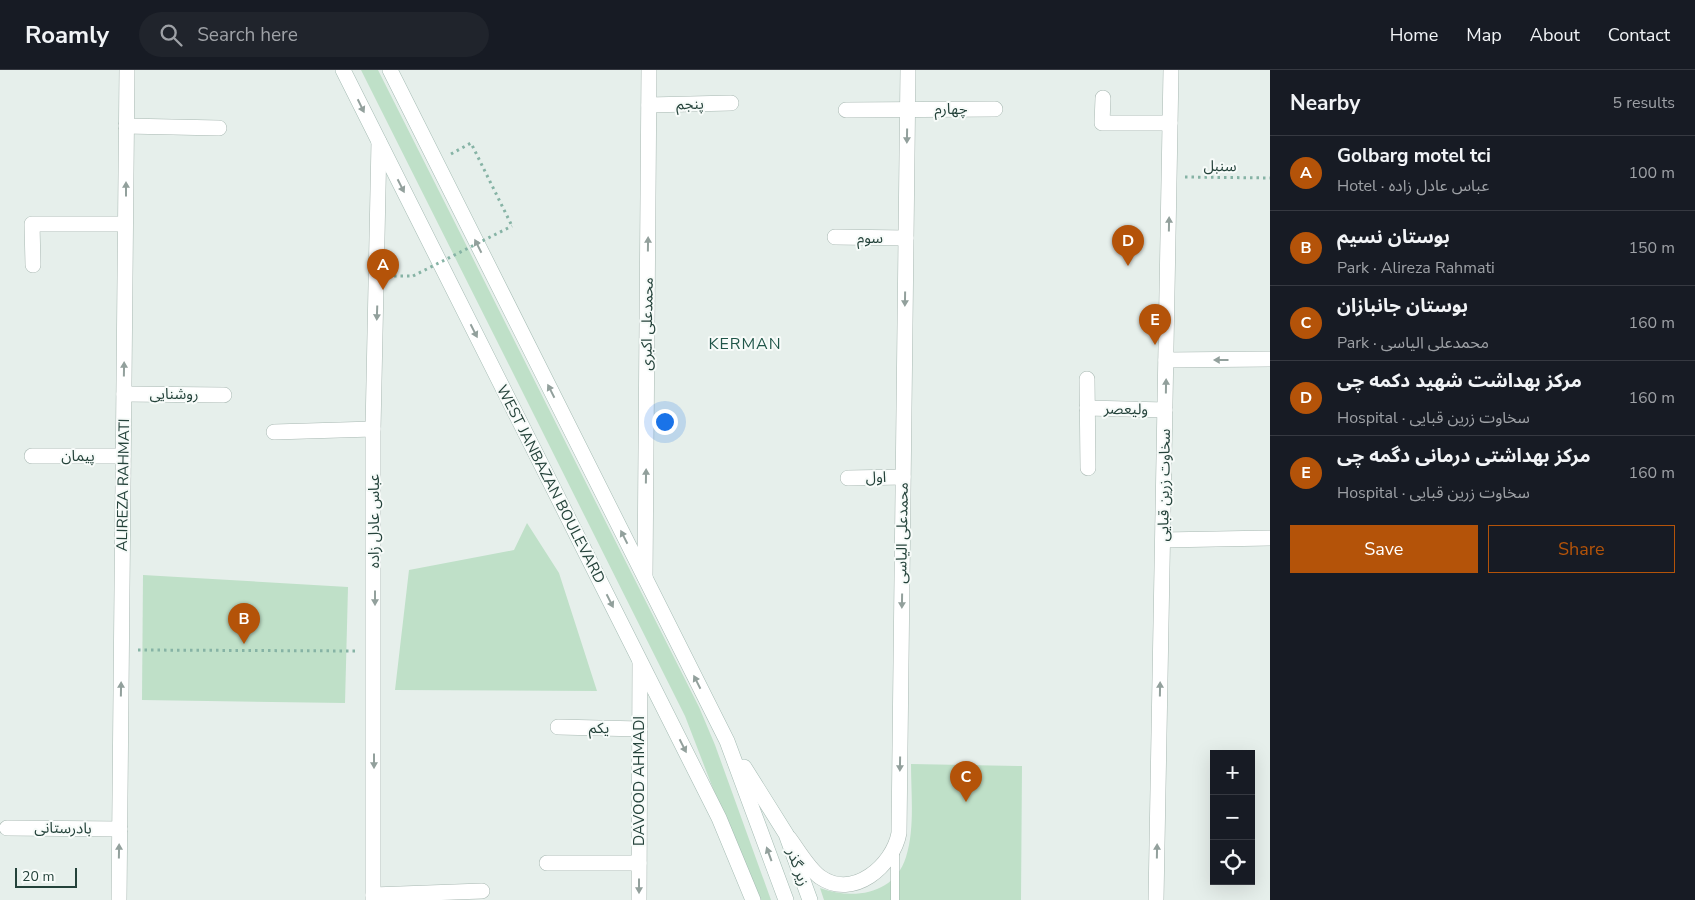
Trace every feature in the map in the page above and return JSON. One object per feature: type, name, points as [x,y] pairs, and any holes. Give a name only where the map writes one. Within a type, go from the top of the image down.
[{"type":"street","name":"ALIREZA RAHMATI","points":[[119,900],[127,70]]},
{"type":"street","name":"WEST JANBAZAN BOULEVARD","points":[[343,70],[719,818],[753,900]]},
{"type":"street","points":[[390,70],[727,741],[786,834]]},
{"type":"street","name":"محمدعلی اکبری","points":[[645,577],[650,70]]},
{"type":"street","name":"محمدعلی الیاسی","points":[[786,834],[820,877],[844,885],[867,880],[877,873],[895,847],[899,833],[908,70]]},
{"type":"street","name":"سخاوت زرین قبایی","points":[[1156,900],[1171,70]]},
{"type":"street","points":[[1103,98],[1102,122],[1170,123]]},
{"type":"street","name":"پنجم","points":[[649,105],[731,103]]},
{"type":"street","points":[[846,110],[907,109]]},
{"type":"street","name":"چهارم","points":[[907,109],[995,109]]},
{"type":"street","points":[[126,126],[219,128]]},
{"type":"street","name":"عباس عادل زاده","points":[[373,897],[374,429],[379,142]]},
{"type":"street","points":[[33,265],[32,224],[126,224]]},
{"type":"street","name":"سوم","points":[[834,237],[906,238]]},
{"type":"street","points":[[1166,360],[1270,359]]},
{"type":"street","name":"ولیعصر","points":[[1087,379],[1088,468]]},
{"type":"street","name":"روشنایی","points":[[124,394],[224,395]]},
{"type":"street","name":"ولیعصر","points":[[1087,408],[1165,410]]},
{"type":"street","points":[[274,432],[374,429]]},
{"type":"street","name":"پیمان","points":[[32,456],[123,456]]},
{"type":"street","name":"اول","points":[[848,478],[903,477]]},
{"type":"street","points":[[1163,540],[1270,538]]},
{"type":"street","name":"DAVOOD AHMADI","points":[[639,900],[640,662]]},
{"type":"street","name":"یکم","points":[[558,727],[640,729]]},
{"type":"street","points":[[727,741],[786,900]]},
{"type":"street","name":"بادرستانی","points":[[7,828],[120,829]]},
{"type":"street","name":"زیر گذر","points":[[786,834],[810,900]]},
{"type":"street","points":[[547,863],[639,863]]},
{"type":"street","points":[[373,897],[482,892]]},
{"type":"lane","points":[[895,847],[895,900]]},
{"type":"path","points":[[396,276],[413,276],[512,226],[471,143]]},
{"type":"path","name":"سنبل","points":[[1169,176],[1270,178]]},
{"type":"path","points":[[121,650],[375,652]]},
{"type":"green space","points":[[361,70],[378,70],[699,707],[715,745],[771,900],[756,900],[685,716]]},
{"type":"green space","points":[[527,523],[559,573],[597,691],[395,690],[409,570],[514,550]]},
{"type":"green space","points":[[143,575],[348,587],[345,703],[142,700]]},
{"type":"green space","points":[[911,764],[1022,766],[1021,900],[824,900],[820,888],[846,894],[871,891],[882,887],[892,880],[900,870],[906,857],[911,835]]},
{"type":"place","name":"مرکز بهداشت شهید دکمه چی","points":[[1128,266]]},
{"type":"place","name":"Golbarg motel tci","points":[[383,290]]},
{"type":"place","name":"مرکز بهداشتی درمانی دگمه چی","points":[[1155,345]]},
{"type":"place","name":"بوستان نسیم","points":[[244,644]]},
{"type":"place","name":"بوستان جانبازان","points":[[966,802]]},
{"type":"district","name":"KERMAN","points":[[745,344]]}]
